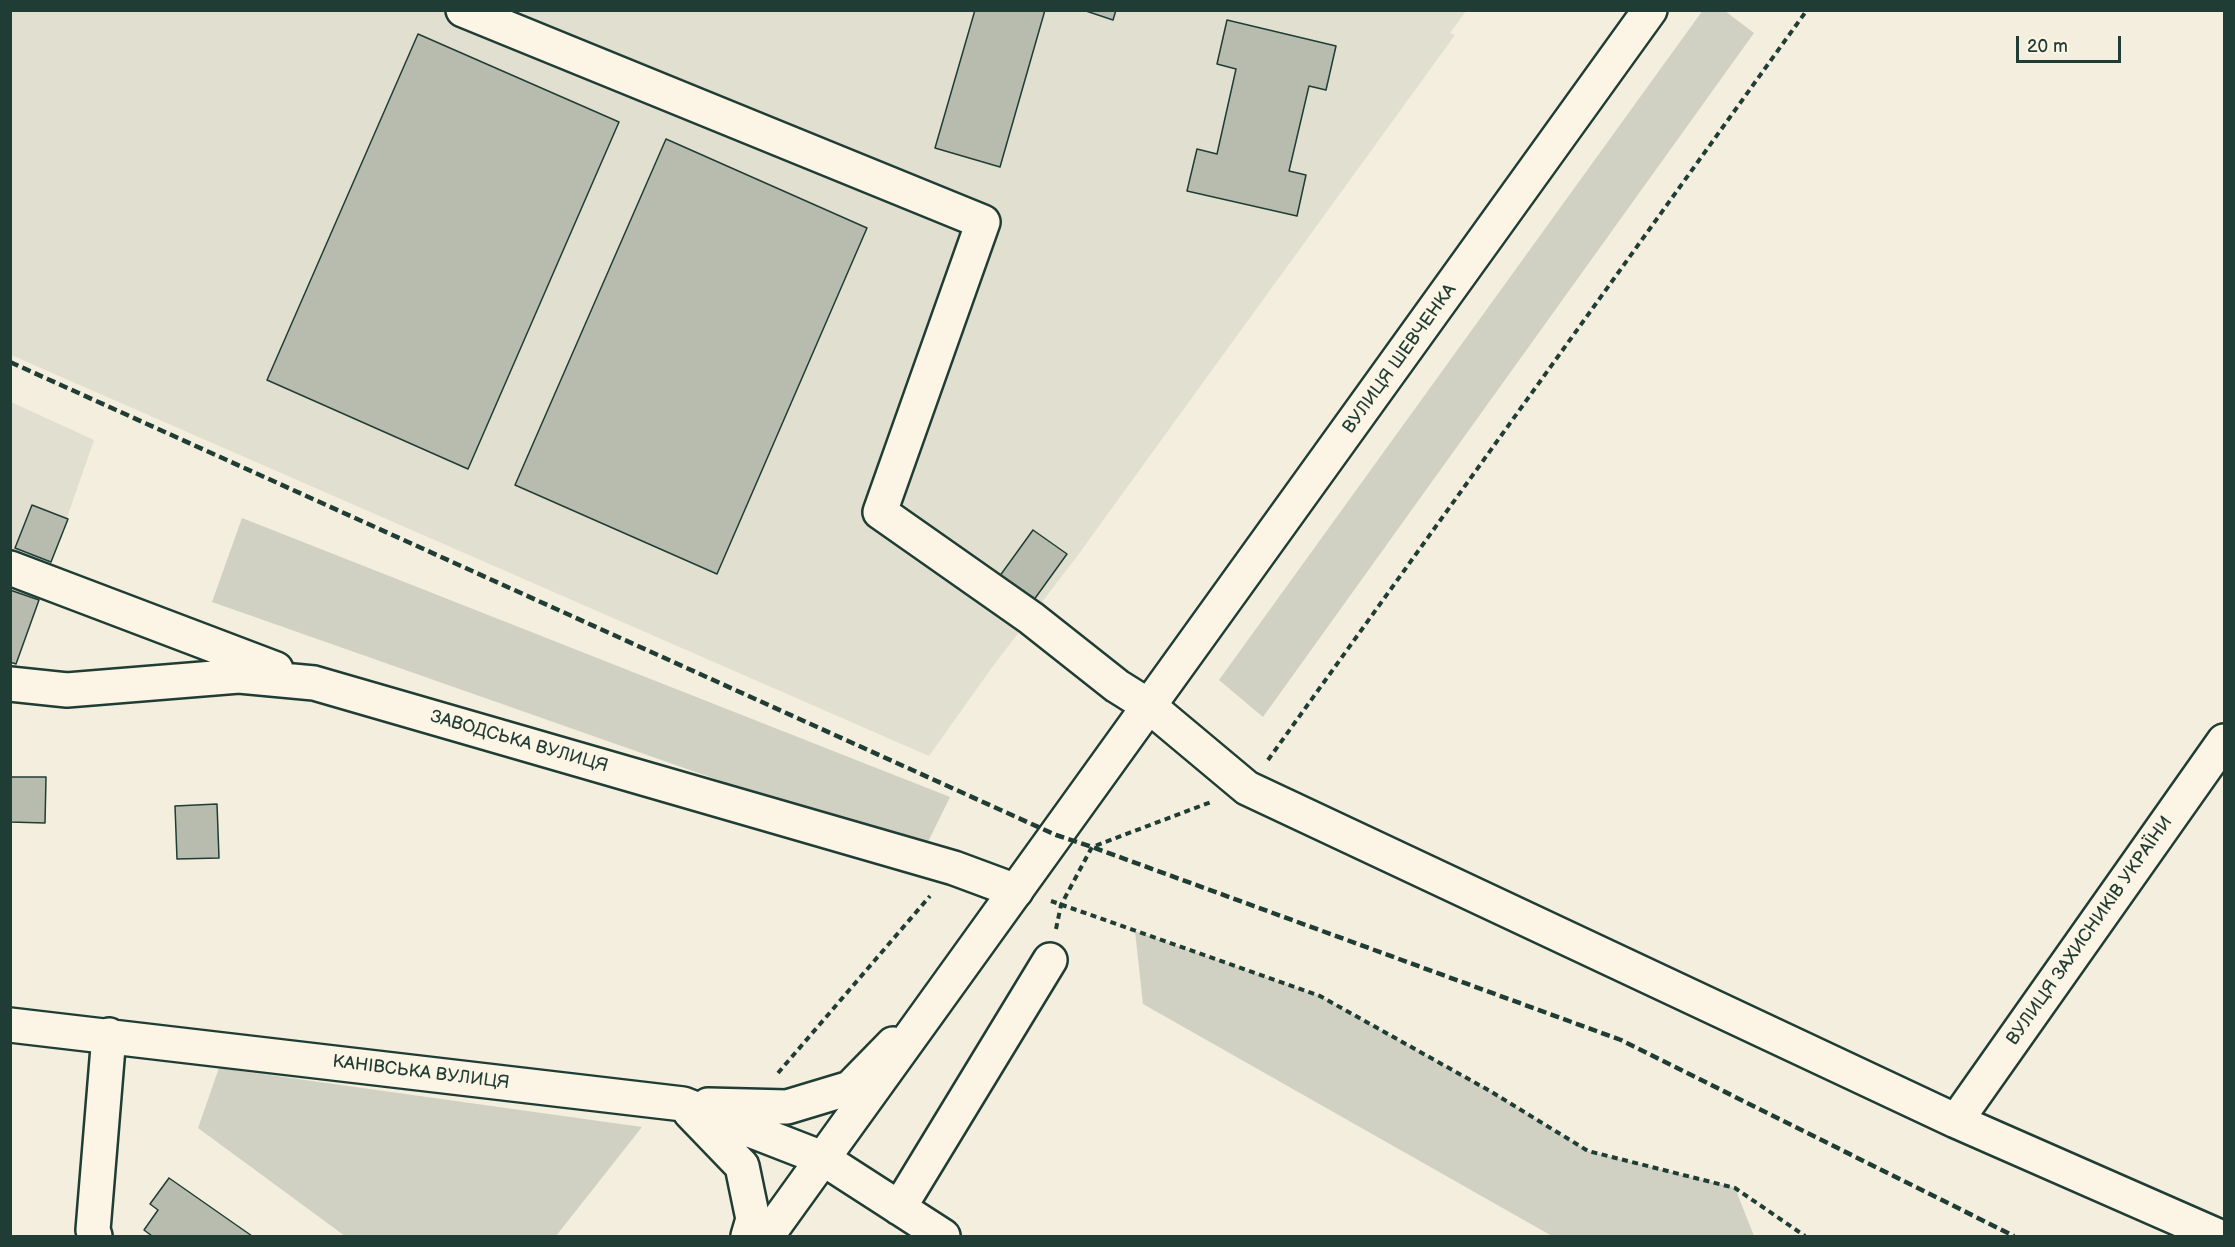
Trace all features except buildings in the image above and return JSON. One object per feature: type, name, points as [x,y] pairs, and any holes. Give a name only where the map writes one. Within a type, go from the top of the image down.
[{"type":"street","points":[[463,10],[983,222],[880,512],[1031,618],[1117,686],[1149,706],[1248,788],[1956,1121],[2218,1236]]},
{"type":"street","name":"ВУЛИЦЯ ШЕВЧЕНКА","points":[[937,1000],[1650,10]]},
{"type":"street","points":[[10,568],[314,683]]},
{"type":"street","name":"ЗАВОДСЬКА ВУЛИЦЯ","points":[[10,684],[67,690],[239,676],[314,683],[954,868],[1016,891]]},
{"type":"street","name":"ВУЛИЦЯ ЗАХИСНИКІВ УКРАЇНИ","points":[[1956,1121],[2224,741]]},
{"type":"street","points":[[899,1208],[1050,960]]},
{"type":"street","points":[[683,1104],[787,1107],[850,1088],[937,1000]]},
{"type":"street","points":[[767,1236],[937,1000]]},
{"type":"street","name":"КАНІВСЬКА ВУЛИЦЯ","points":[[10,1025],[683,1104],[822,1158],[943,1236]]},
{"type":"street","points":[[96,1236],[93,1230],[109,1035]]},
{"type":"street","points":[[683,1104],[742,1166],[753,1219],[748,1236]]},
{"type":"path","points":[[1050,960],[1061,904],[1092,847],[1248,788],[1807,10]]},
{"type":"path","points":[[750,1106],[954,868]]},
{"type":"path","points":[[1016,891],[1061,904],[1320,996],[1490,1091],[1588,1151],[1735,1188],[1805,1236]]},
{"type":"shaded area","points":[[1703,10],[1725,11],[1754,33],[1263,717],[1219,680]]},
{"type":"shaded area","points":[[11,11],[1466,11],[1450,33],[1455,35],[1075,559],[993,666],[929,756],[11,355]]},
{"type":"shaded area","points":[[11,402],[94,440],[16,664],[11,664]]},
{"type":"shaded area","points":[[242,518],[950,797],[923,852],[212,602]]},
{"type":"shaded area","points":[[1135,931],[1320,996],[1490,1091],[1588,1151],[1735,1188],[1754,1236],[1552,1236],[1143,1004]]},
{"type":"shaded area","points":[[219,1068],[642,1127],[556,1236],[345,1236],[198,1128]]},
{"type":"railway","points":[[10,362],[1056,835],[1621,1040],[2014,1236]]}]
